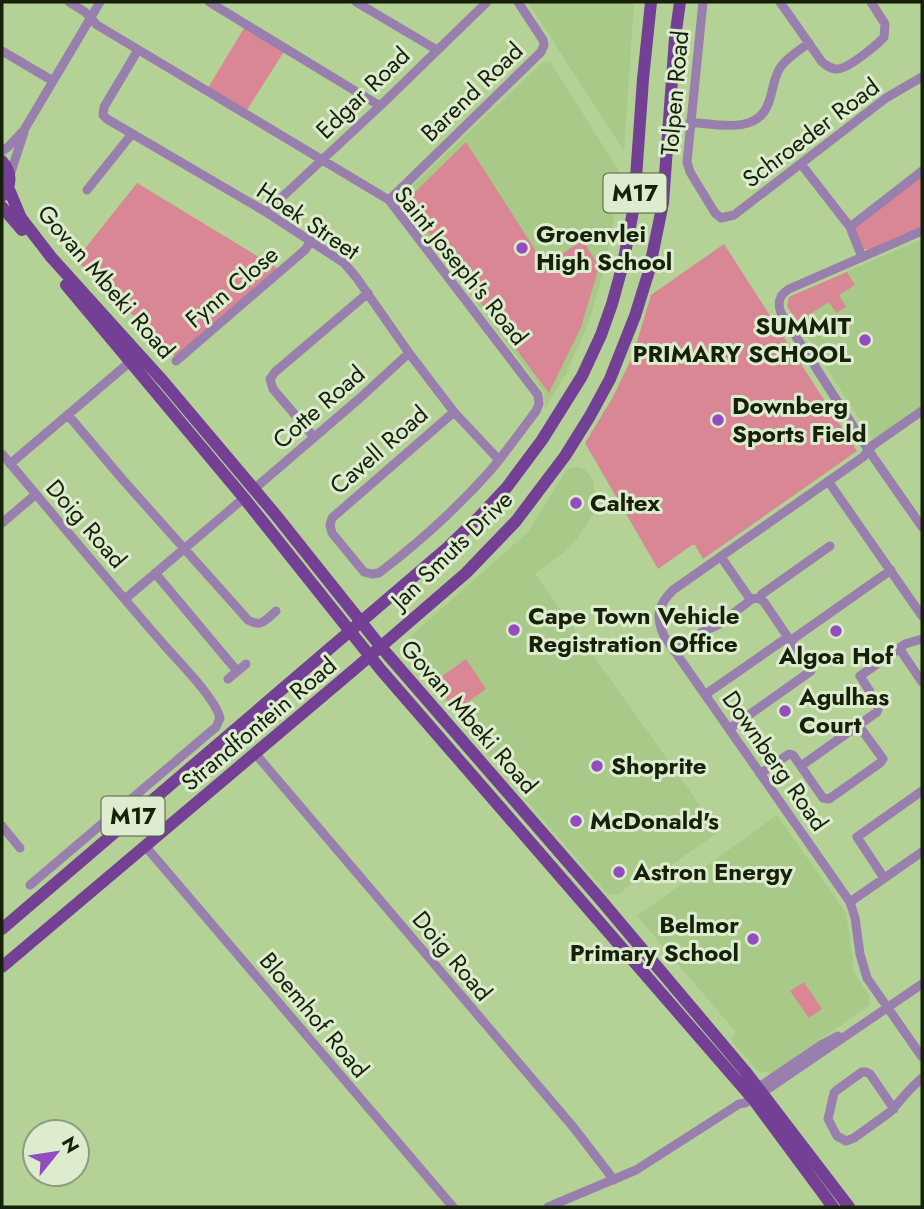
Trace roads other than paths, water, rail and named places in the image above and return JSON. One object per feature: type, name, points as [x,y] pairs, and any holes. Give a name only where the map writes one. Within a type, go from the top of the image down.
[{"type":"main road","name":"Jan Smuts Drive","points":[[360,622],[447,548],[507,487],[542,440],[582,376],[601,335],[623,264],[634,206],[643,79],[652,2]]},
{"type":"main road","name":"Jan Smuts Drive","points":[[381,647],[466,573],[516,521],[565,456],[606,388],[635,316],[657,238],[663,203],[680,2]]},
{"type":"main road","name":"Govan Mbeki Road","points":[[2,161],[5,165],[6,187],[22,218],[51,257],[133,346],[254,489],[381,647],[600,899],[849,1207]]},
{"type":"main road","name":"Govan Mbeki Road","points":[[2,207],[244,498],[349,632],[448,750],[616,941],[755,1093],[833,1207]]},
{"type":"main road","name":"Strandfontein Road","points":[[2,929],[360,622]]},
{"type":"main road","name":"Strandfontein Road","points":[[2,967],[381,647]]},
{"type":"street","name":"Saint Joseph's Road","points":[[68,2],[85,12],[97,25],[389,200],[538,395],[539,404],[536,411],[499,460],[440,522],[379,573],[364,572],[349,555]]},
{"type":"street","points":[[2,151],[24,130],[100,2]]},
{"type":"street","points":[[209,2],[380,106]]},
{"type":"street","points":[[356,2],[437,50]]},
{"type":"street","name":"Edgar Road","points":[[266,212],[487,2]]},
{"type":"street","name":"Barend Road","points":[[389,200],[541,52],[543,40],[518,2]]},
{"type":"street","name":"Tolpen Road","points":[[703,2],[687,162],[688,169],[715,213],[723,218]]},
{"type":"street","points":[[780,2],[827,66],[838,69],[848,65],[881,40],[886,33],[884,21],[871,2]]},
{"type":"street","points":[[690,122],[740,125],[754,122],[765,112],[779,68],[810,43]]},
{"type":"street","name":"Hoek Street","points":[[138,50],[103,115],[131,135],[266,212],[344,263],[454,412],[499,460]]},
{"type":"street","points":[[2,51],[53,81]]},
{"type":"street","name":"Schroeder Road","points":[[723,218],[734,215],[886,99],[922,78]]},
{"type":"street","points":[[6,187],[24,130]]},
{"type":"street","points":[[87,190],[131,135]]},
{"type":"street","points":[[801,164],[850,227],[862,257]]},
{"type":"street","points":[[850,227],[922,171]]},
{"type":"street","points":[[922,231],[789,289],[779,299],[781,313],[869,451],[922,527]]},
{"type":"street","name":"Fynn Close","points":[[176,361],[305,250],[311,241]]},
{"type":"street","points":[[314,437],[273,389],[271,379],[275,372],[368,293]]},
{"type":"street","name":"Cotte Road","points":[[254,489],[409,353]]},
{"type":"street","points":[[10,464],[131,361]]},
{"type":"street","name":"Downberg Road","points":[[922,411],[873,445],[863,457],[673,590],[665,598],[659,611],[659,623],[664,636],[849,902],[855,918],[860,954],[867,978],[922,1057]]},
{"type":"street","name":"Cavell Road","points":[[349,555],[332,533],[332,518],[454,412]]},
{"type":"street","points":[[68,415],[248,620],[260,624],[276,611]]},
{"type":"street","name":"Doig Road","points":[[2,454],[190,674],[220,716],[216,727],[30,885]]},
{"type":"street","points":[[828,481],[922,616]]},
{"type":"street","points":[[2,523],[35,495]]},
{"type":"street","points":[[125,599],[244,498]]},
{"type":"street","points":[[674,651],[716,626],[830,546]]},
{"type":"street","points":[[721,556],[748,596],[764,603],[811,671],[729,729]]},
{"type":"street","points":[[706,694],[891,570]]},
{"type":"street","points":[[155,573],[237,671]]},
{"type":"street","points":[[801,766],[876,714],[879,708],[860,676],[908,643],[922,639]]},
{"type":"street","points":[[899,649],[922,682]]},
{"type":"street","points":[[228,679],[246,663]]},
{"type":"street","points":[[760,774],[789,754],[793,755],[827,800],[883,759],[859,726]]},
{"type":"street","name":"Doig Road","points":[[259,758],[574,1128],[614,1180]]},
{"type":"street","points":[[884,878],[857,837],[922,791]]},
{"type":"street","points":[[2,826],[20,848]]},
{"type":"street","name":"Bloemhof Road","points":[[146,847],[453,1207]]},
{"type":"street","points":[[849,902],[922,852]]},
{"type":"street","points":[[548,1207],[614,1180],[651,1161],[739,1104],[821,1045],[859,1027],[922,984]]},
{"type":"street","points":[[894,1109],[866,1072],[856,1076],[834,1093],[828,1119],[837,1136],[846,1141],[854,1138],[894,1109],[905,1093],[922,1078]]},
{"type":"place","name":"Groenvlei High School","points":[[522,248]]},
{"type":"place","name":"SUMMIT PRIMARY SCHOOL","points":[[865,340]]},
{"type":"place","name":"Downberg Sports Field","points":[[718,420]]},
{"type":"place","name":"Caltex","points":[[576,503]]},
{"type":"place","name":"Cape Town Vehicle Registration Office","points":[[514,630]]},
{"type":"place","name":"Algoa Hof","points":[[836,631]]},
{"type":"place","name":"Agulhas Court","points":[[785,711]]},
{"type":"place","name":"Shoprite","points":[[597,766]]},
{"type":"place","name":"McDonald's","points":[[576,821]]},
{"type":"place","name":"Astron Energy","points":[[619,872]]},
{"type":"place","name":"Belmor Primary School","points":[[753,939]]}]
